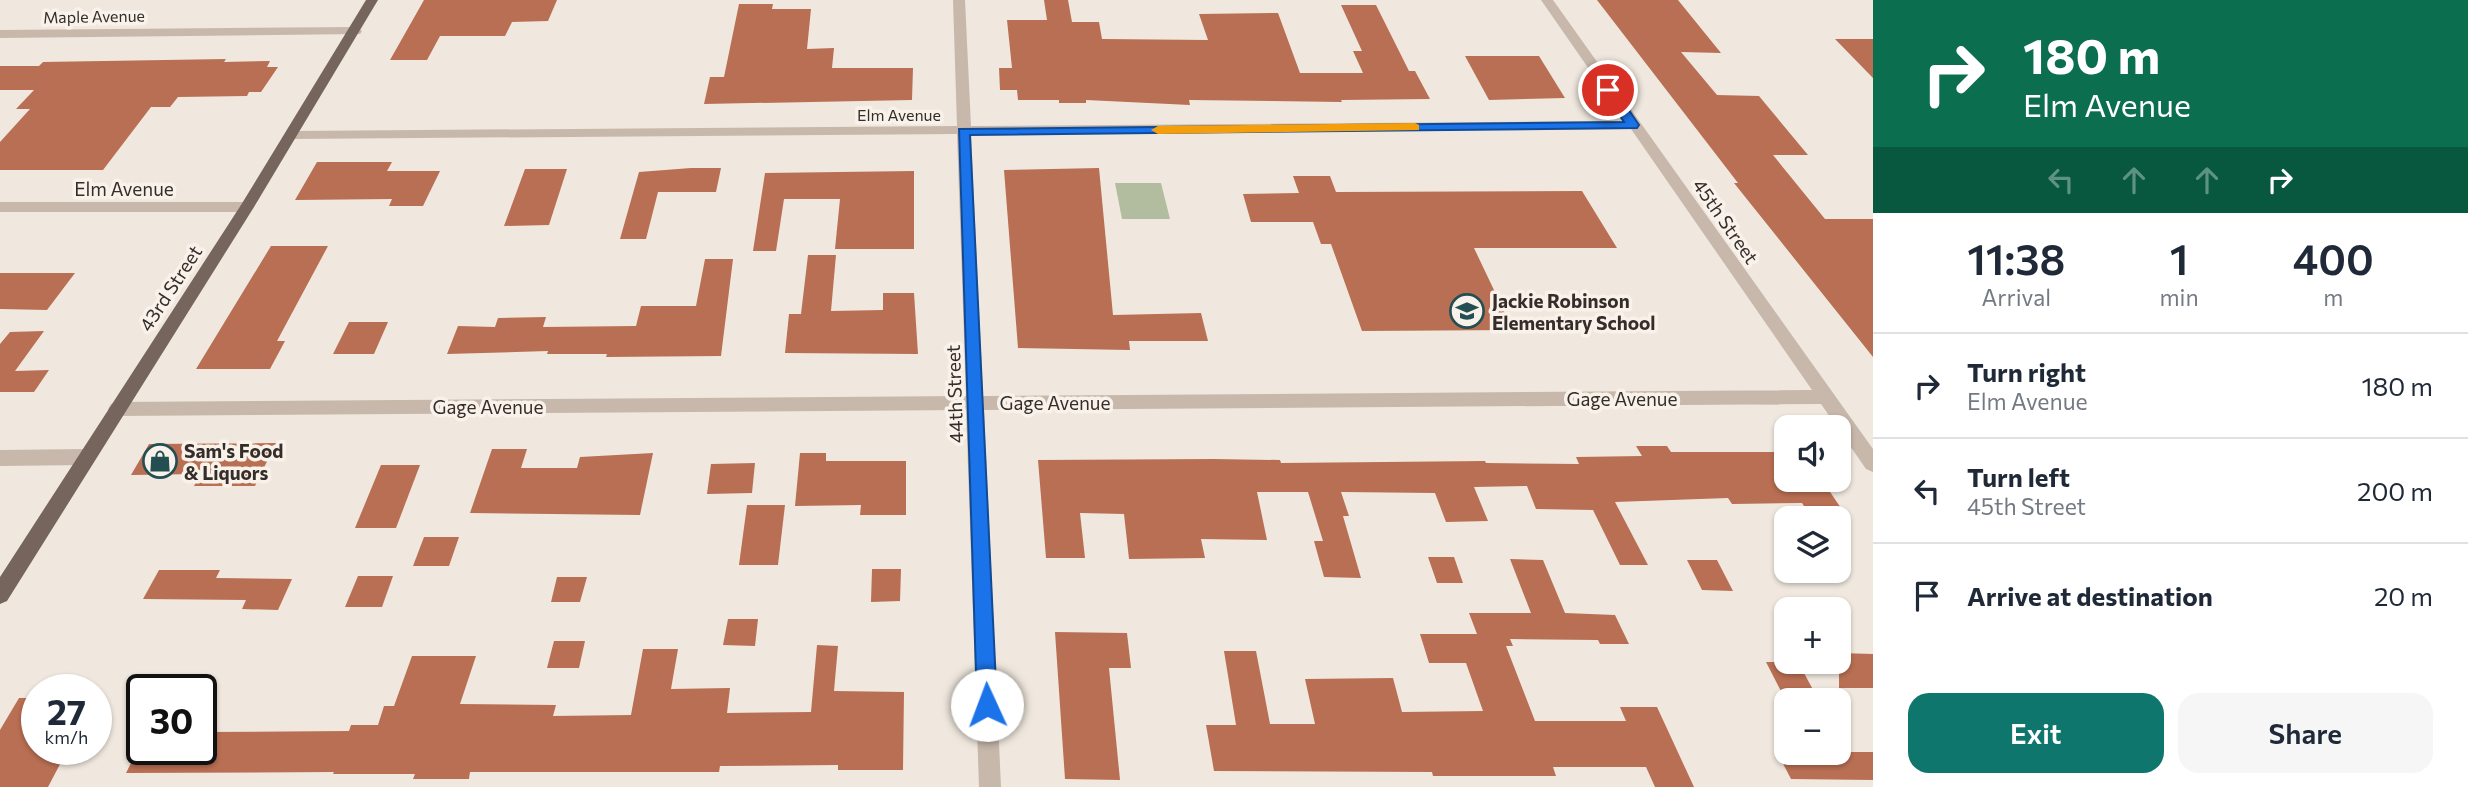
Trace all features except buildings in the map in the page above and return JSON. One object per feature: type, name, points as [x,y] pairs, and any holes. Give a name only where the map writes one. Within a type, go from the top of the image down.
[{"type":"main road","name":"43rd Street","points":[[0,595],[247,207],[356,31],[372,0]]},
{"type":"street","name":"44th Street","points":[[959,0],[990,787]]},
{"type":"street","name":"45th Street","points":[[1546,0],[1873,464]]},
{"type":"street","name":"Maple Avenue","points":[[0,34],[356,31]]},
{"type":"street","name":"Elm Avenue","points":[[292,135],[1633,125]]},
{"type":"street","name":"Elm Avenue","points":[[0,207],[247,207]]},
{"type":"street","name":"Gage Avenue","points":[[117,409],[1824,397]]},
{"type":"street","points":[[0,458],[87,457]]},
{"type":"green space","points":[[1115,183],[1161,183],[1170,219],[1122,219]]},
{"type":"slow traffic","points":[[1158,130],[1415,127]]},
{"type":"place","name":"Jackie Robinson Elementary School","points":[[1467,311]]},
{"type":"place","name":"Sam's Food & Liquors","points":[[160,461]]},
{"type":"route","points":[[987,705],[964,131],[1633,125],[1608,90]]}]
